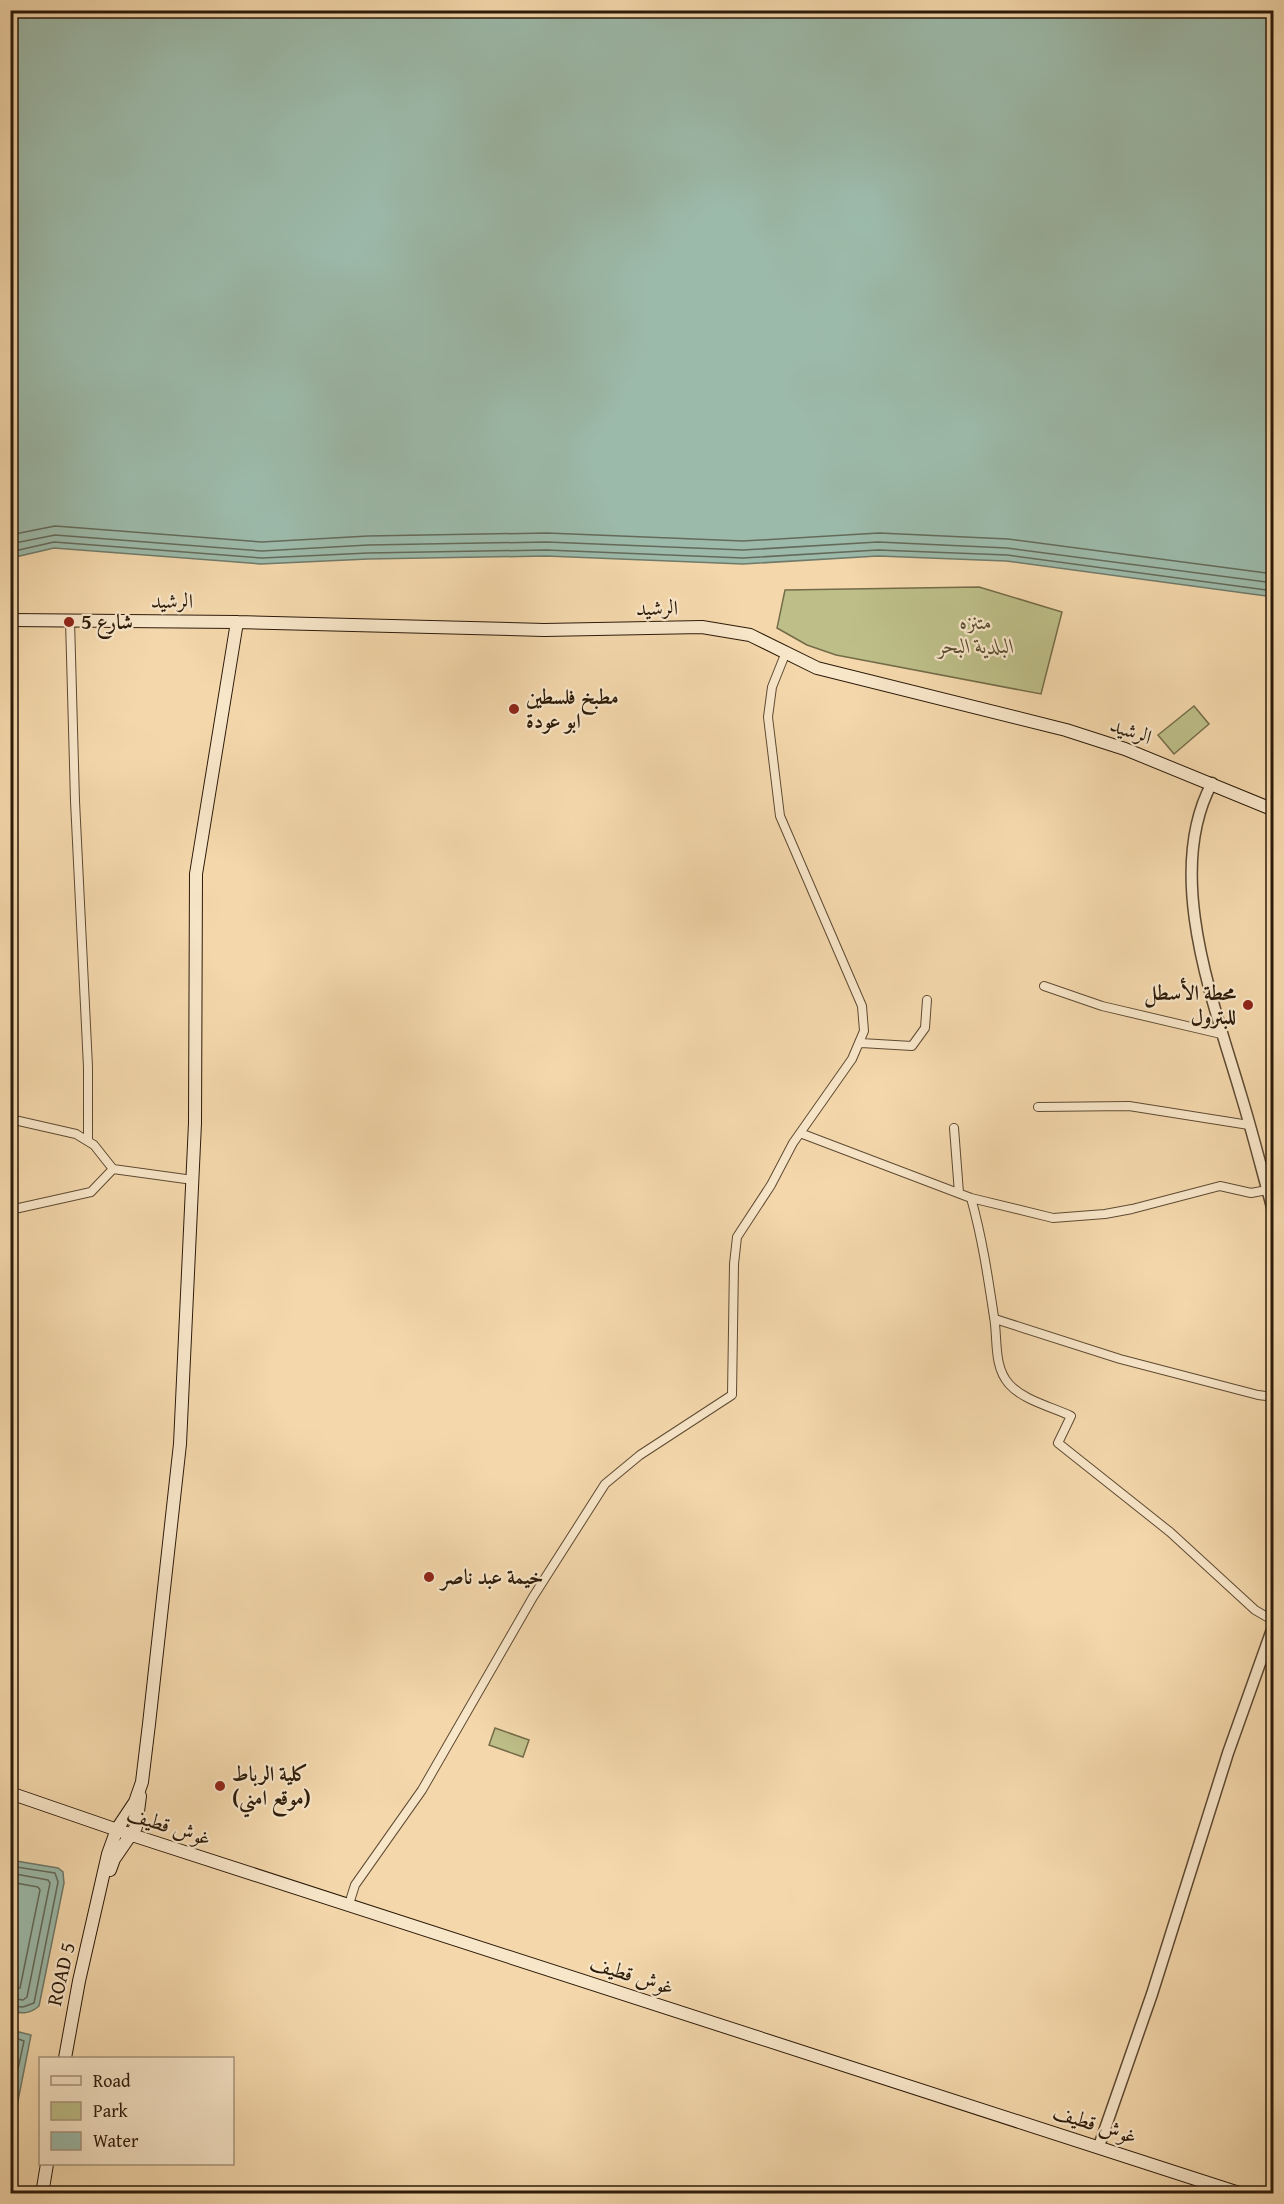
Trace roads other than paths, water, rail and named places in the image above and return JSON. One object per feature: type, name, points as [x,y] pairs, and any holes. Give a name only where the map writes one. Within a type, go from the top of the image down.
[{"type":"main road","name":"الرشيد","points":[[10,620],[237,622],[544,630],[702,627],[750,635],[816,668],[1066,730],[1212,783],[1274,810]]},
{"type":"main road","points":[[100,1899],[114,1859],[136,1827],[179,1455],[193,1180],[196,873],[237,622]]},
{"type":"main road","points":[[100,1899],[108,1854],[117,1829],[135,1802],[142,1782]]},
{"type":"main road","name":"غوش قطيف","points":[[10,1792],[132,1835],[1242,2193]]},
{"type":"main road","name":"ROAD 5","points":[[65,2057],[79,1981],[100,1899]]},
{"type":"main road","points":[[42,2193],[47,2165]]},
{"type":"street","points":[[70,620],[88,1067],[88,1140]]},
{"type":"street","points":[[349,1904],[355,1886],[422,1790],[533,1598],[605,1484],[640,1455],[732,1395],[734,1264],[737,1237],[771,1185],[800,1133],[841,1078],[861,1043],[864,1017],[862,1005],[780,816],[768,717],[772,687],[786,652]]},
{"type":"street","points":[[1212,783],[1200,808],[1191,878],[1199,937],[1221,1034],[1274,1214]]},
{"type":"street","points":[[1044,986],[1102,1006],[1221,1034]]},
{"type":"street","points":[[861,1043],[912,1046],[925,1028],[927,1000]]},
{"type":"street","points":[[1038,1107],[1110,1104],[1249,1125]]},
{"type":"street","points":[[10,1119],[76,1134],[88,1140],[113,1169],[193,1180]]},
{"type":"street","points":[[954,1128],[959,1193]]},
{"type":"street","points":[[800,1133],[971,1198],[1053,1218],[1105,1214],[1132,1209],[1220,1186],[1251,1193],[1267,1190]]},
{"type":"street","points":[[10,1210],[91,1192],[113,1169]]},
{"type":"street","points":[[971,1198],[980,1232],[995,1319],[999,1361],[1008,1383],[1017,1391],[1071,1416],[1058,1443],[1170,1532],[1255,1610],[1274,1623],[1228,1753],[1155,1984],[1099,2146]]},
{"type":"street","points":[[995,1319],[1120,1359],[1257,1395],[1274,1397]]},
{"type":"water","points":[[10,11],[1273,11],[1273,597],[1006,561],[878,556],[743,564],[546,556],[368,559],[261,564],[54,548],[11,558]]},
{"type":"water","points":[[10,1860],[58,1868],[63,1872],[64,1883],[39,2006],[26,2013],[11,2011]]},
{"type":"water","points":[[10,2030],[31,2035],[11,2136]]},
{"type":"place","name":"شارع 5","points":[[69,622]]},
{"type":"place","name":"مطبخ فلسطين ابو عودة","points":[[514,709]]},
{"type":"place","name":"محطة الأسطل للبترول","points":[[1248,1005]]},
{"type":"place","name":"خيمة عبد ناصر","points":[[429,1577]]},
{"type":"place","name":"كلية الرباط (موقع امني)","points":[[220,1786]]},
{"type":"park label","name":"متنزه البلدية البحر","points":[[976,634]]}]
